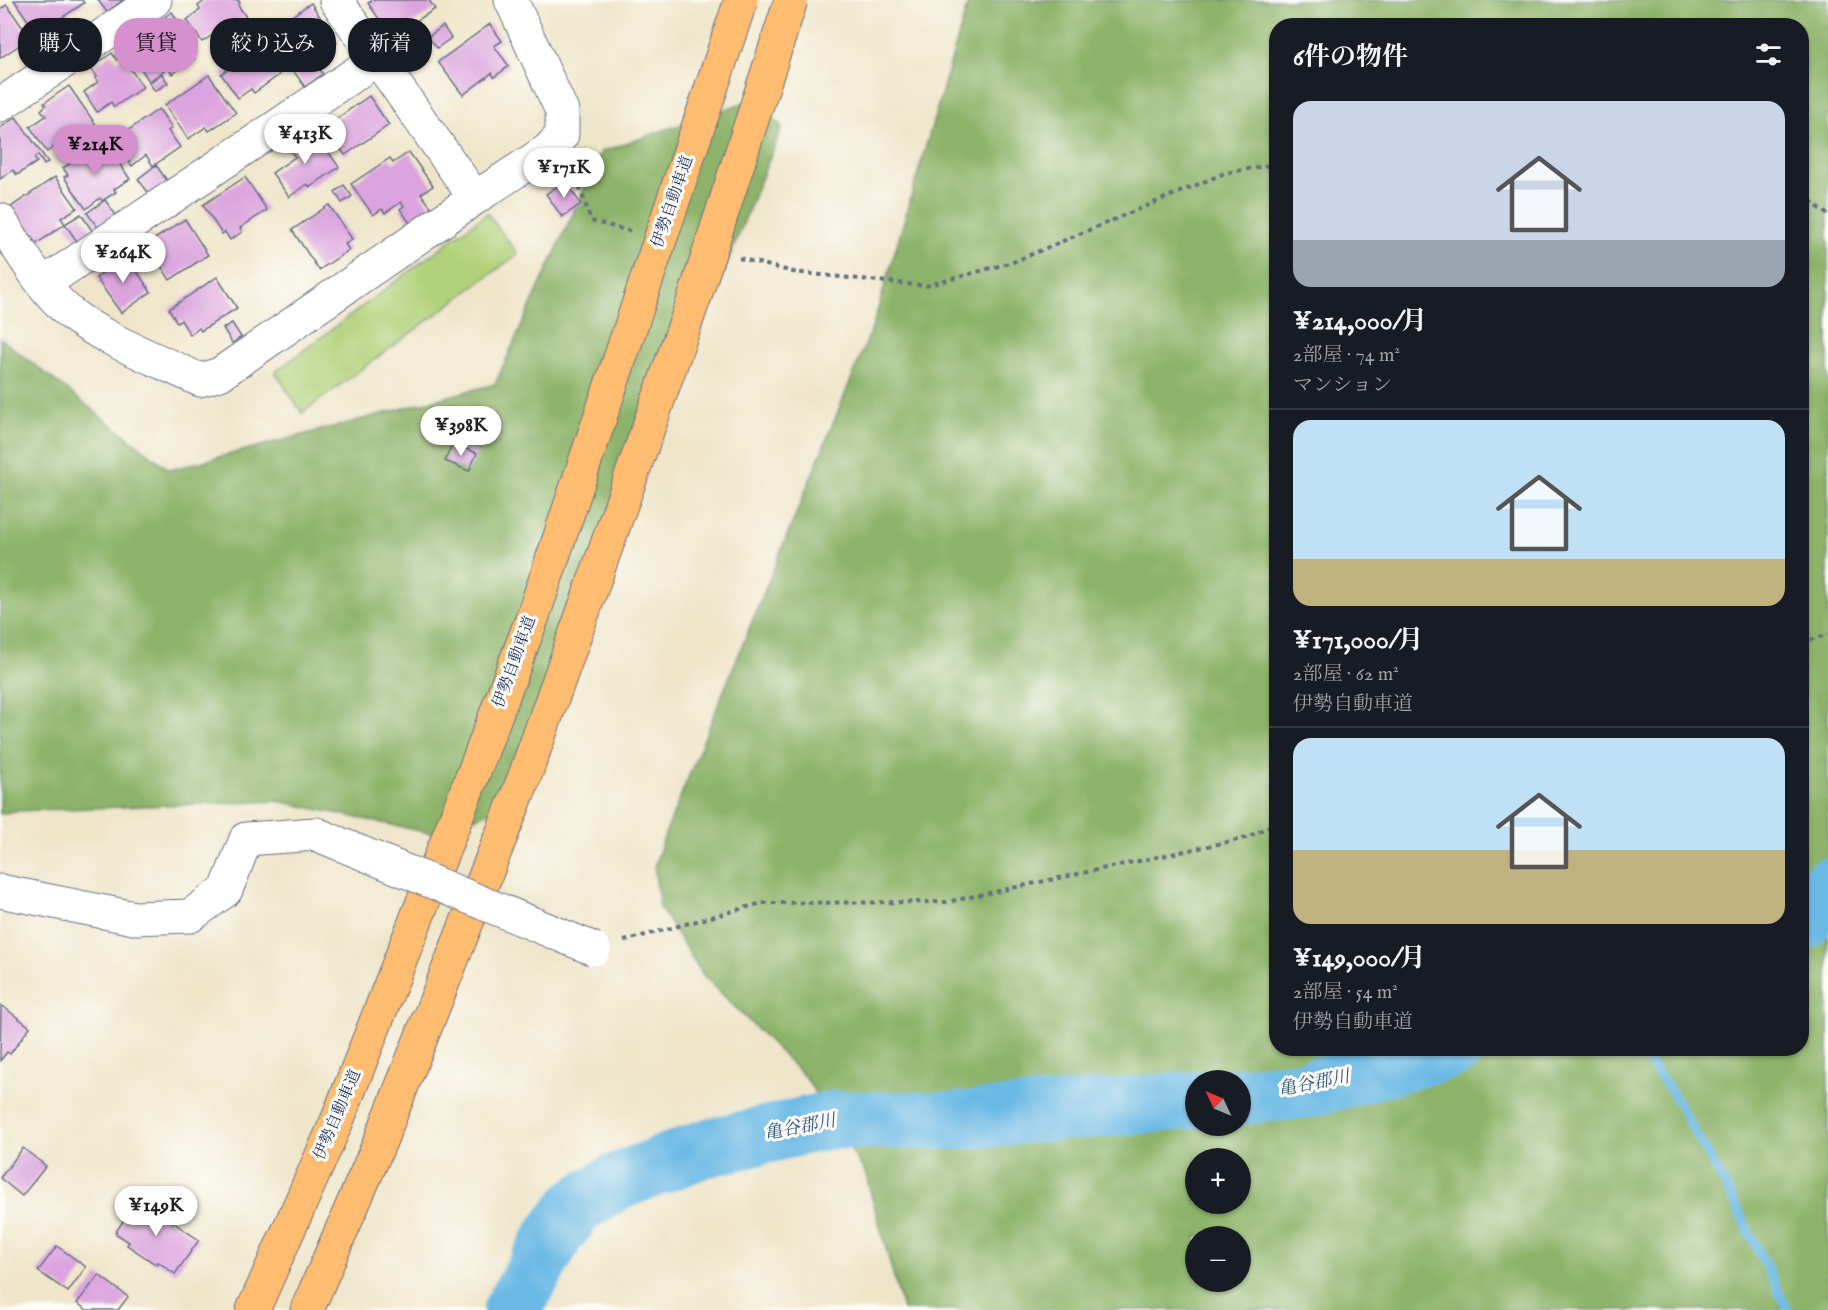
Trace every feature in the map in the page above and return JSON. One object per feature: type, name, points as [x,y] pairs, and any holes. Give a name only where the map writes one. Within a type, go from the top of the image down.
[{"type":"highway","name":"伊勢自動車道","points":[[253,1310],[337,1121],[533,616],[741,0]]},
{"type":"highway","points":[[307,1310],[388,1122],[524,778],[694,299],[791,0]]},
{"type":"street","points":[[0,105],[155,0]]},
{"type":"street","points":[[336,0],[349,18]]},
{"type":"street","points":[[0,220],[43,284],[70,312],[101,333],[200,380],[220,374],[548,150],[562,135],[562,111],[511,0]]},
{"type":"street","points":[[43,284],[358,72]]},
{"type":"street","points":[[386,72],[475,198]]},
{"type":"street","points":[[0,891],[134,918],[190,916],[226,890],[246,839],[316,834],[594,949]]},
{"type":"path","points":[[562,135],[591,221],[636,232]]},
{"type":"path","points":[[737,258],[792,272],[926,286],[1013,261],[1225,173],[1269,165]]},
{"type":"path","points":[[1809,200],[1828,215]]},
{"type":"path","points":[[1809,641],[1828,634]]},
{"type":"path","points":[[594,949],[762,903],[947,903],[1246,838],[1269,826]]},
{"type":"green space","points":[[969,0],[1828,0],[1828,1310],[903,1310],[865,1172],[806,1078],[704,976],[660,908],[654,867],[666,832],[873,326]]},
{"type":"green space","points":[[754,99],[782,127],[579,631],[495,810],[434,834],[278,801],[14,811],[0,814],[0,338],[170,470],[495,384],[601,152]]},
{"type":"green space","points":[[487,213],[518,254],[302,413],[275,372]]},
{"type":"building","points":[[14,0],[82,0],[84,3],[61,18],[26,18]]},
{"type":"building","points":[[98,0],[123,0],[107,12]]},
{"type":"building","points":[[206,0],[238,0],[240,3],[238,5],[246,17],[210,18],[210,37],[202,42],[198,36],[198,18],[190,18],[200,10],[198,6]]},
{"type":"building","points":[[373,0],[429,0],[435,9],[421,18],[378,18],[368,3]]},
{"type":"building","points":[[311,3],[321,18],[289,18]]},
{"type":"building","points":[[7,5],[18,21],[18,46],[0,58],[0,9]]},
{"type":"building","points":[[172,12],[176,18],[163,18]]},
{"type":"building","points":[[490,24],[502,41],[494,46],[509,66],[494,77],[492,73],[463,95],[438,62]]},
{"type":"building","points":[[443,26],[451,38],[437,48],[432,42],[432,34]]},
{"type":"building","points":[[112,53],[114,72],[132,72],[143,87],[114,107],[111,102],[97,112],[84,92],[98,82],[94,72],[102,72],[102,60]]},
{"type":"building","points":[[143,72],[162,72],[149,81]]},
{"type":"building","points":[[224,72],[277,72],[279,75],[254,93],[251,89],[238,98],[221,74]]},
{"type":"building","points":[[294,72],[322,72],[323,74],[305,87]]},
{"type":"building","points":[[162,74],[168,83],[155,91],[149,83]]},
{"type":"building","points":[[209,75],[236,113],[209,131],[206,127],[188,139],[165,105]]},
{"type":"building","points":[[69,86],[96,125],[80,136],[77,132],[47,152],[30,127],[46,116],[41,110],[46,105],[44,103]]},
{"type":"building","points":[[369,96],[389,125],[345,155],[337,144],[344,140],[332,122]]},
{"type":"building","points":[[159,109],[172,128],[168,131],[180,147],[153,166],[146,155],[132,166],[114,140]]},
{"type":"building","points":[[16,117],[48,162],[44,165],[38,155],[34,158],[37,162],[17,175],[13,170],[0,179],[0,128]]},
{"type":"building","points":[[313,130],[339,167],[310,187],[307,184],[289,197],[272,173],[295,157],[287,147]]},
{"type":"building","points":[[106,144],[130,179],[114,189],[116,192],[102,201],[100,198],[86,209],[64,177],[68,175],[63,168],[86,153],[88,156]]},
{"type":"building","points":[[409,152],[433,186],[421,194],[432,208],[410,223],[400,209],[404,206],[401,202],[385,213],[382,209],[373,215],[351,184],[390,158],[393,163]]},
{"type":"building","points":[[156,165],[168,182],[150,195],[138,179]]},
{"type":"building","points":[[55,177],[77,208],[61,218],[65,224],[36,244],[11,207]]},
{"type":"building","points":[[245,177],[267,210],[240,228],[242,232],[230,240],[225,232],[222,234],[203,205]]},
{"type":"building","points":[[565,181],[581,204],[562,217],[546,194]]},
{"type":"building","points":[[344,185],[352,196],[342,203],[335,192]]},
{"type":"building","points":[[105,200],[116,215],[99,229],[87,213]]},
{"type":"building","points":[[329,205],[352,239],[345,244],[349,250],[319,270],[292,230]]},
{"type":"building","points":[[81,214],[93,232],[78,243],[65,224]]},
{"type":"building","points":[[185,219],[208,255],[170,280],[147,244]]},
{"type":"building","points":[[125,254],[151,292],[121,313],[96,278]]},
{"type":"building","points":[[217,277],[237,308],[201,331],[199,328],[190,335],[181,320],[177,323],[169,309]]},
{"type":"building","points":[[232,323],[241,337],[232,343],[223,328]]},
{"type":"building","points":[[452,444],[477,453],[469,471],[445,461]]},
{"type":"building","points":[[1,1005],[30,1027],[10,1054],[7,1052],[0,1061]]},
{"type":"building","points":[[23,1148],[46,1166],[22,1196],[0,1178]]},
{"type":"building","points":[[138,1199],[199,1240],[175,1274],[127,1245],[129,1242],[115,1233]]},
{"type":"building","points":[[57,1246],[86,1267],[68,1292],[38,1271]]},
{"type":"building","points":[[99,1275],[128,1297],[118,1310],[87,1310],[77,1303]]},
{"type":"waterway","name":"亀谷郡川","points":[[1809,913],[1828,887]]},
{"type":"waterway","name":"亀谷郡川","points":[[1251,1095],[1304,1090],[1427,1056]]},
{"type":"waterway","points":[[1645,1056],[1673,1094],[1728,1190],[1788,1310]]},
{"type":"waterway","name":"亀谷郡川","points":[[512,1310],[556,1233],[578,1205],[614,1183],[703,1149],[830,1120],[957,1121],[1185,1101]]}]
